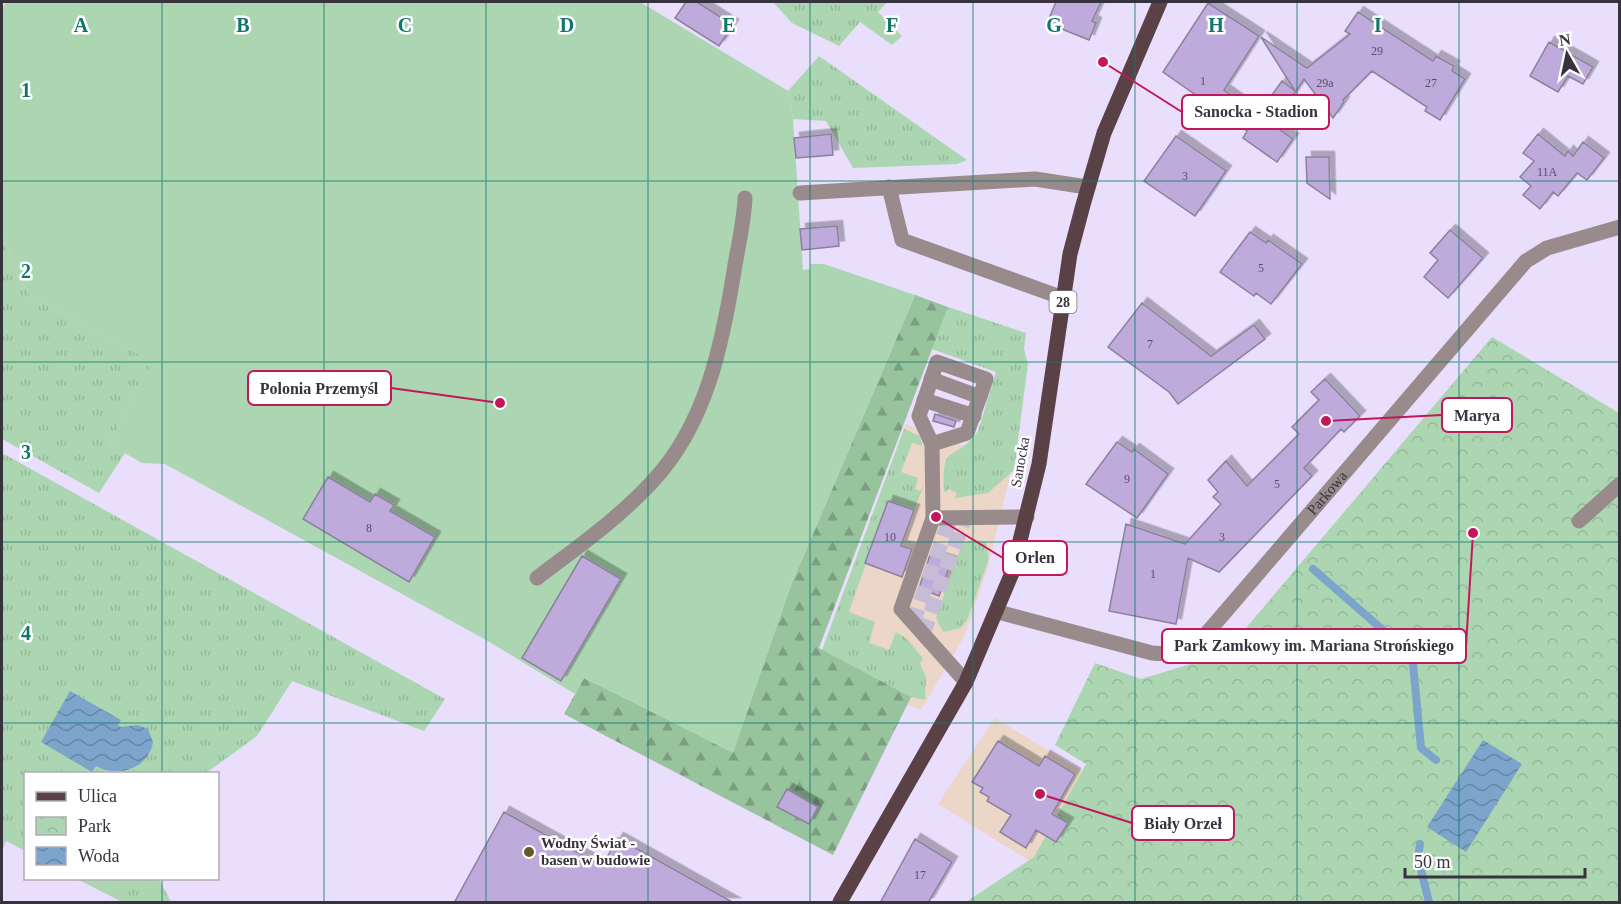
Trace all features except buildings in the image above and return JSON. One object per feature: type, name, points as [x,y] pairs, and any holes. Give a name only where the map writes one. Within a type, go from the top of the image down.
[{"type":"main road","name":"Sanocka","points":[[840,903],[966,682],[998,612],[1012,573],[1039,464],[1070,254],[1087,187],[1104,133],[1160,2]]},
{"type":"street","points":[[800,193],[1035,179],[1087,187]]},
{"type":"street","points":[[889,187],[902,240],[1063,298]]},
{"type":"street","points":[[537,578],[604,526],[653,482],[681,447],[712,379],[731,291],[745,198]]},
{"type":"street","name":"Parkowa","points":[[998,612],[1152,652],[1177,653],[1190,648],[1208,631],[1526,261],[1548,248],[1620,227]]},
{"type":"street","points":[[932,444],[968,434],[986,379],[937,362],[919,416],[932,444],[933,518],[901,609],[966,682]]},
{"type":"street","points":[[924,400],[974,416]]},
{"type":"street","points":[[1579,521],[1620,484]]},
{"type":"street","points":[[933,518],[1027,517]]},
{"type":"shaded area","points":[[906,424],[1013,464],[987,570],[965,635],[921,710],[815,670]]},
{"type":"shaded area","points":[[995,718],[1086,774],[1036,865],[938,804]]},
{"type":"green space","points":[[6,2],[640,2],[788,91],[793,119],[803,270],[810,269],[810,264],[824,264],[915,295],[791,585],[733,753],[584,678],[575,694],[486,640],[165,464],[142,463],[109,444],[152,362],[31,297],[13,268],[2,230],[2,9]]},
{"type":"green space","points":[[773,2],[887,2],[878,12],[902,36],[892,45],[860,22],[839,46],[792,23]]},
{"type":"green space","points":[[819,56],[967,160],[957,164],[853,168],[826,121],[793,119],[788,91]]},
{"type":"green space","points":[[2,230],[13,268],[31,297],[153,362],[109,444],[125,453],[99,493],[2,439]]},
{"type":"green space","points":[[915,295],[948,307],[819,648],[911,697],[833,855],[564,714],[584,678],[733,752],[791,585]]},
{"type":"green space","points":[[948,307],[1026,333],[1024,349],[1028,364],[1014,470],[988,493],[955,498],[957,493],[948,489],[946,493],[944,490],[945,464],[952,454],[970,441],[978,431],[996,372],[932,349]]},
{"type":"green space","points":[[1492,337],[1619,413],[1619,902],[966,902],[1034,857],[1086,764],[1055,745],[1095,663],[1141,679],[1224,654]]},
{"type":"green space","points":[[904,429],[920,436],[922,446],[912,443],[901,472],[918,478],[915,489],[920,491],[924,485],[914,510],[888,501],[849,612],[875,622],[869,643],[889,650],[896,632],[906,638],[923,658],[920,664],[926,677],[925,700],[911,697],[822,650]]},
{"type":"green space","points":[[2,453],[445,699],[424,731],[292,681],[257,736],[207,772],[24,772],[24,850],[6,841],[2,850]]},
{"type":"green space","points":[[974,539],[986,542],[989,559],[967,620],[960,628],[943,632],[936,618],[960,550],[964,543]]},
{"type":"green space","points":[[79,880],[160,880],[171,902],[122,902]]},
{"type":"water","points":[[70,691],[121,720],[118,725],[120,727],[138,725],[148,729],[153,742],[145,759],[131,769],[113,771],[96,766],[92,772],[41,742]]},
{"type":"water","points":[[1483,740],[1522,764],[1466,852],[1427,827]]},
{"type":"waterway","points":[[1313,569],[1407,651],[1413,664],[1421,748],[1436,760]]},
{"type":"waterway","points":[[1420,844],[1418,858],[1429,902]]},
{"type":"tunnel","points":[[923,634],[965,517]]},
{"type":"tunnel","points":[[913,623],[950,518]]},
{"type":"place","name":"Sanocka - Stadion","points":[[1103,62]]},
{"type":"place","name":"Polonia Przemyśl","points":[[500,403]]},
{"type":"place","name":"Marya","points":[[1326,421]]},
{"type":"place","name":"Orlen","points":[[936,517]]},
{"type":"place","name":"Park Zamkowy im. Mariana Strońskiego","points":[[1473,533]]},
{"type":"place","name":"Biały Orzeł","points":[[1040,794]]},
{"type":"place","name":"Wodny Świat - basen w budowie","points":[[529,852]]}]
